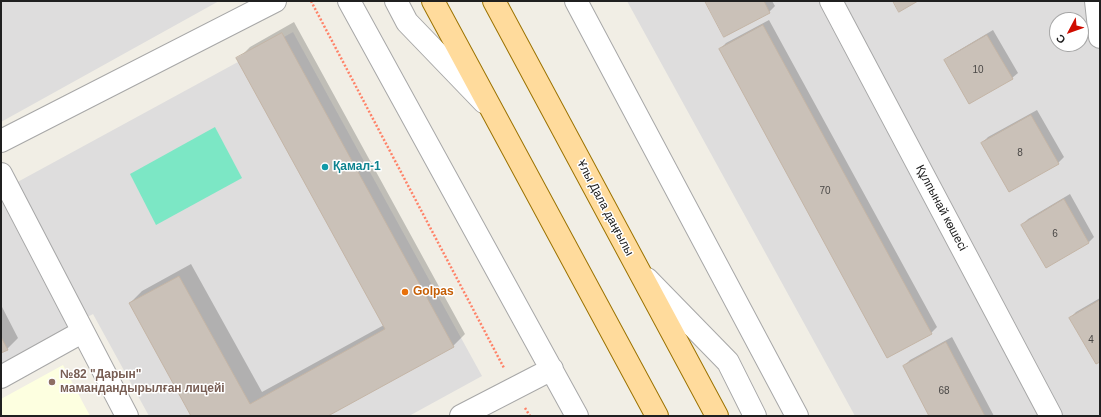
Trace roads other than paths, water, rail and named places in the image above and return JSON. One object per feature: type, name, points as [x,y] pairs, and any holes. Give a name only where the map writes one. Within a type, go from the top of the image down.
[{"type":"main road","points":[[433,1],[656,416]]},
{"type":"main road","name":"Ұлы Дала даңғылы","points":[[494,1],[717,416]]},
{"type":"street","points":[[1,141],[275,1]]},
{"type":"street","points":[[349,1],[577,416]]},
{"type":"street","points":[[396,1],[407,22],[491,109]]},
{"type":"street","points":[[576,1],[797,416]]},
{"type":"street","name":"Құлпынай көшесі","points":[[831,1],[1051,416]]},
{"type":"street","points":[[1096,1],[1100,37]]},
{"type":"street","points":[[1,174],[127,416]]},
{"type":"street","points":[[640,273],[728,362],[755,416]]},
{"type":"street","points":[[1,377],[82,332]]},
{"type":"street","points":[[461,416],[552,369]]},
{"type":"place","name":"Қамал-1","points":[[325,167]]},
{"type":"place","name":"Golpas","points":[[405,292]]},
{"type":"place","name":"№82 \"Дарын\" мамандандырылған лицейі","points":[[52,382]]}]
